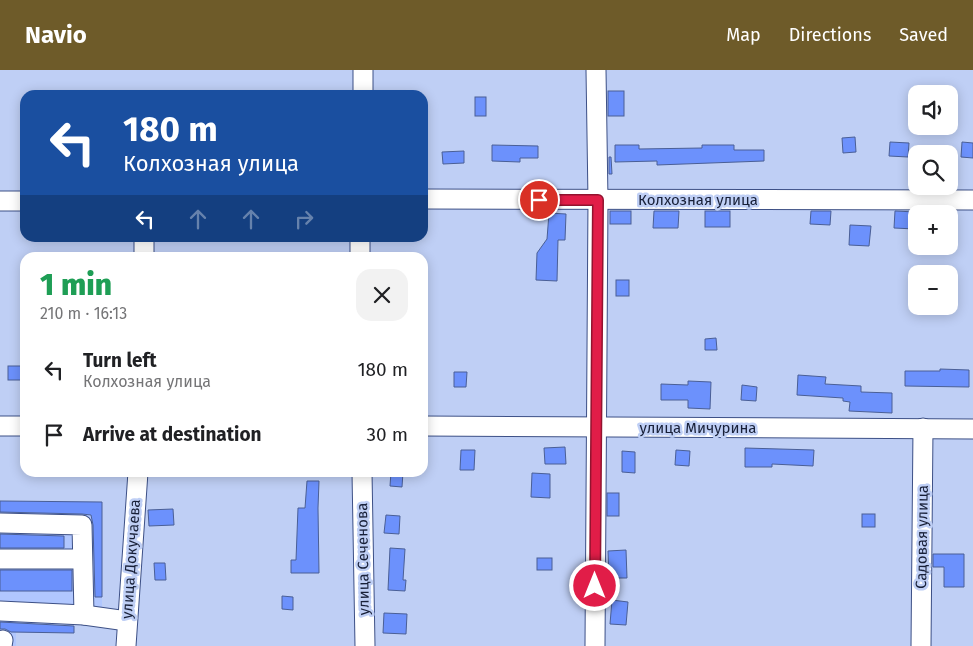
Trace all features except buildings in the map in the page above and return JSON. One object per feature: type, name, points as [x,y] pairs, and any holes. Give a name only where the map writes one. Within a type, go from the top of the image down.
[{"type":"street","points":[[363,70],[363,90]]},
{"type":"street","points":[[595,646],[598,200],[596,70]]},
{"type":"street","name":"Колхозная улица","points":[[428,199],[973,200]]},
{"type":"street","points":[[0,200],[20,201]]},
{"type":"street","points":[[0,426],[20,426]]},
{"type":"street","name":"улица Мичурина","points":[[428,426],[973,429]]},
{"type":"street","name":"Садовая улица","points":[[921,646],[923,428]]},
{"type":"street","name":"улица Докучаева","points":[[126,646],[138,477]]},
{"type":"street","name":"улица Сеченова","points":[[362,477],[365,646]]},
{"type":"street","points":[[0,523],[82,525],[84,615]]},
{"type":"street","points":[[0,559],[82,559]]},
{"type":"street","points":[[0,611],[84,615],[127,621]]},
{"type":"shaded area","points":[[0,501],[102,502],[102,622],[16,621],[16,646],[0,646]]},
{"type":"route","points":[[539,200],[598,200],[595,586]]}]
